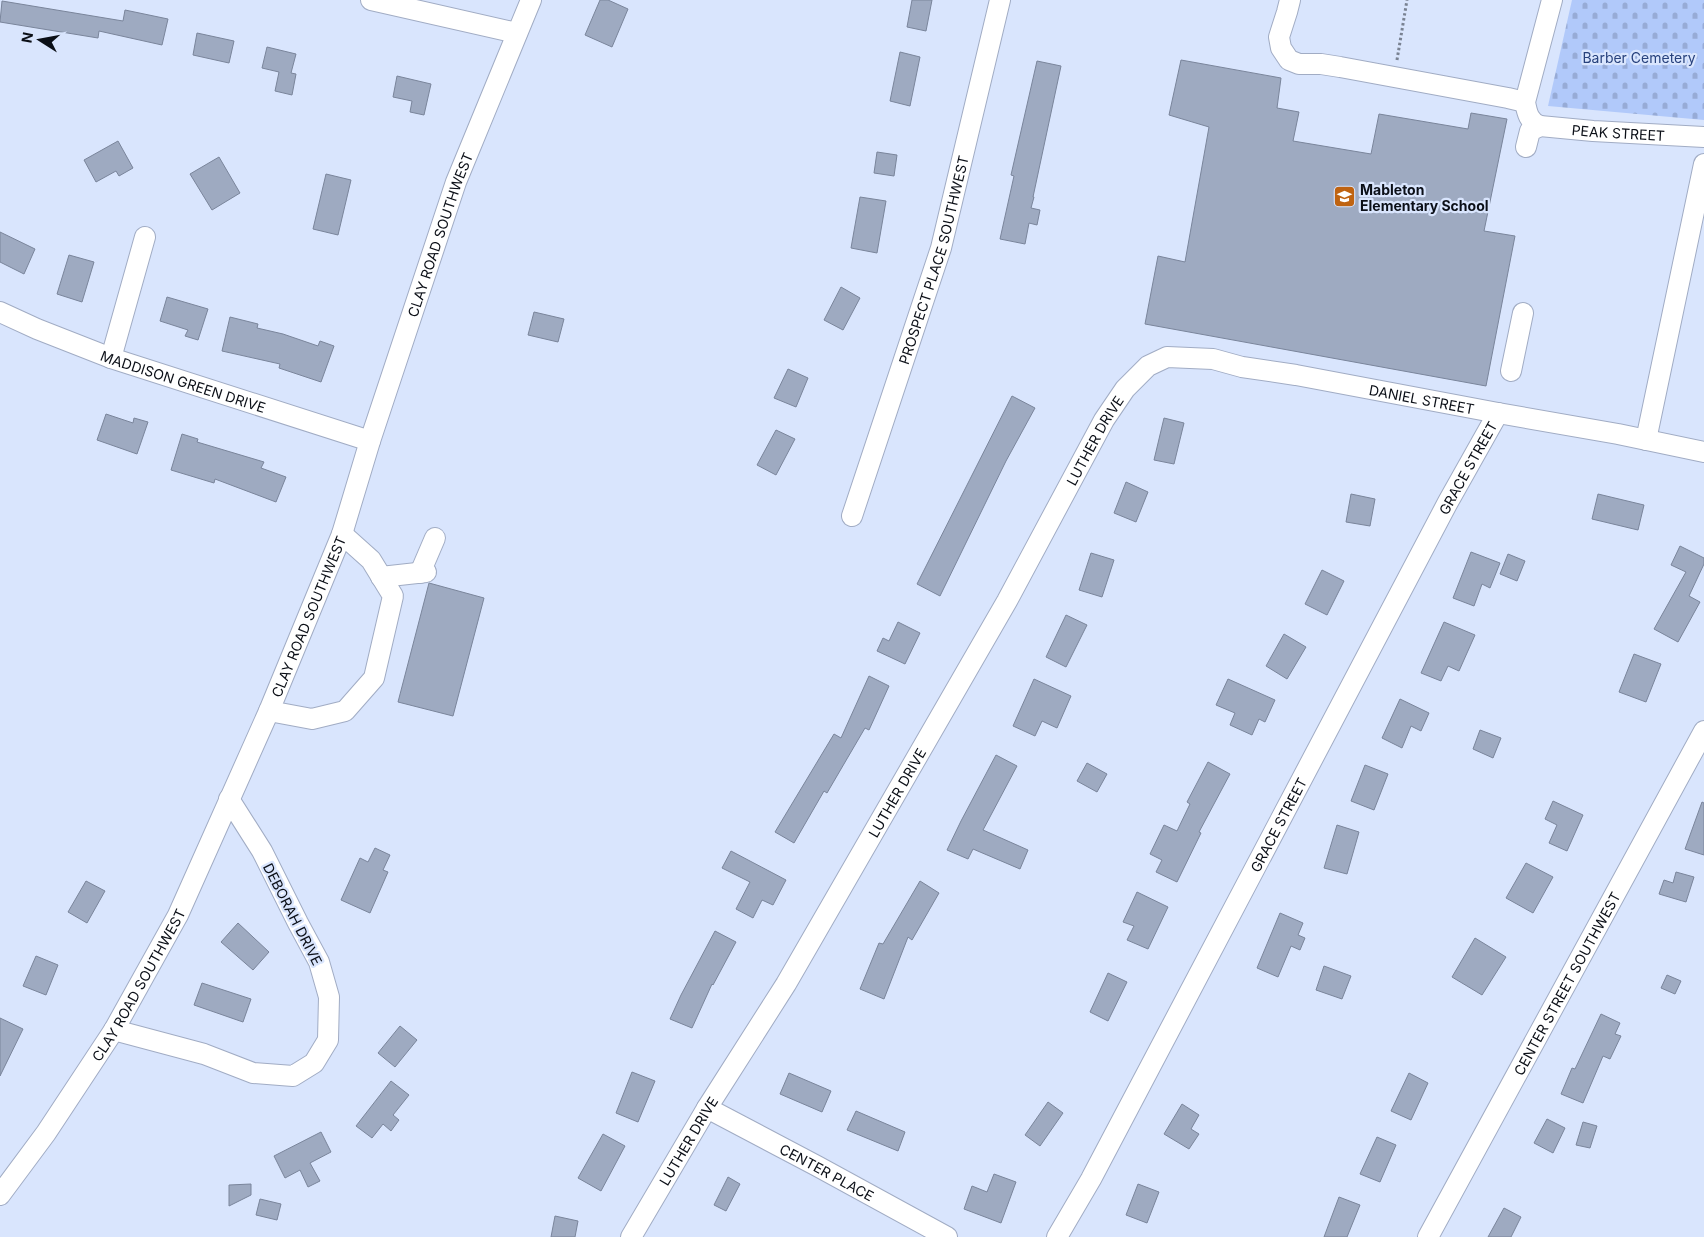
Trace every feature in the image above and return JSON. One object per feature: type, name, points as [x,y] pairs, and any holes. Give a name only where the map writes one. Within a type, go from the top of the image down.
[{"type":"street","points":[[371,0],[517,33]]},
{"type":"street","name":"CLAY ROAD SOUTHWEST","points":[[0,1194],[46,1133],[114,1030],[178,915],[269,711],[342,534],[370,441],[456,182],[531,0]]},
{"type":"street","name":"PROSPECT PLACE SOUTHWEST","points":[[852,516],[942,248],[1000,0]]},
{"type":"street","points":[[1526,147],[1530,131],[1537,125],[1528,115],[1525,102],[1552,0]]},
{"type":"street","points":[[1289,6],[1279,37],[1281,48],[1289,60],[1299,64],[1321,64],[1525,102]]},
{"type":"street","name":"PEAK STREET","points":[[1537,125],[1704,137]]},
{"type":"street","points":[[1646,440],[1704,164]]},
{"type":"street","points":[[111,358],[145,237]]},
{"type":"street","name":"MADDISON GREEN DRIVE","points":[[0,312],[37,329],[111,358],[370,441]]},
{"type":"street","points":[[1511,372],[1523,313]]},
{"type":"street","name":"DANIEL STREET","points":[[1167,357],[1212,359],[1242,367],[1296,375],[1704,452]]},
{"type":"street","name":"LUTHER DRIVE","points":[[631,1237],[707,1108],[786,984],[997,618],[1104,420],[1125,389],[1148,366],[1167,357]]},
{"type":"street","name":"GRACE STREET","points":[[1057,1237],[1091,1179],[1444,511],[1498,413]]},
{"type":"street","points":[[269,711],[312,719],[344,711],[374,678],[393,596],[372,560],[342,534]]},
{"type":"street","points":[[381,577],[423,572],[435,538]]},
{"type":"street","name":"CENTER STREET SOUTHWEST","points":[[1428,1237],[1704,731]]},
{"type":"street","name":"DEBORAH DRIVE","points":[[114,1030],[204,1054],[252,1073],[293,1076],[314,1063],[328,1040],[329,997],[319,962],[262,851],[229,799]]},
{"type":"street","name":"CENTER PLACE","points":[[707,1108],[947,1237]]},
{"type":"path","points":[[1394,77],[1407,0]]},
{"type":"green space","name":"Barber Cemetery","points":[[1572,0],[1704,0],[1704,120],[1548,106]]},
{"type":"building","points":[[600,0],[608,0],[628,9],[612,47],[585,35]]},
{"type":"building","points":[[912,0],[932,0],[926,31],[907,27]]},
{"type":"building","points":[[2,1],[123,21],[125,10],[168,19],[162,45],[99,31],[98,38],[0,22]]},
{"type":"building","points":[[197,33],[234,41],[229,63],[193,55]]},
{"type":"building","points":[[267,47],[296,54],[291,73],[296,74],[292,95],[275,91],[279,72],[262,68]]},
{"type":"building","points":[[900,52],[920,57],[910,106],[890,101]]},
{"type":"building","name":"Mableton Elementary School","points":[[1181,60],[1281,78],[1277,108],[1299,112],[1293,141],[1371,154],[1379,114],[1468,129],[1471,113],[1507,119],[1484,231],[1515,236],[1486,386],[1145,324],[1158,256],[1185,262],[1209,127],[1169,115]]},
{"type":"building","points":[[1037,61],[1061,66],[1031,208],[1040,210],[1037,225],[1029,223],[1025,244],[1000,239],[1014,176],[1011,175]]},
{"type":"building","points":[[397,76],[431,84],[424,115],[410,112],[412,101],[393,97]]},
{"type":"building","points":[[118,141],[133,168],[119,176],[116,171],[96,182],[84,160]]},
{"type":"building","points":[[877,152],[897,155],[894,176],[874,173]]},
{"type":"building","points":[[219,157],[240,193],[212,210],[190,174]]},
{"type":"building","points":[[326,174],[351,180],[338,235],[313,229]]},
{"type":"building","points":[[860,197],[886,201],[877,253],[851,248]]},
{"type":"building","points":[[0,232],[35,249],[24,274],[0,262]]},
{"type":"building","points":[[69,255],[94,262],[82,302],[57,294]]},
{"type":"building","points":[[841,287],[860,298],[843,330],[824,320]]},
{"type":"building","points":[[167,297],[208,309],[198,340],[185,336],[188,330],[160,321]]},
{"type":"building","points":[[534,312],[564,319],[558,342],[528,335]]},
{"type":"building","points":[[230,317],[258,324],[257,328],[283,334],[318,346],[320,341],[334,346],[321,382],[279,368],[280,364],[222,351]]},
{"type":"building","points":[[788,369],[808,378],[796,407],[774,398]]},
{"type":"building","points":[[1012,396],[1035,408],[1006,461],[940,596],[917,584]]},
{"type":"building","points":[[106,414],[133,423],[134,418],[148,422],[137,454],[97,440]]},
{"type":"building","points":[[1164,418],[1184,423],[1174,464],[1154,460]]},
{"type":"building","points":[[776,430],[795,439],[776,475],[757,465]]},
{"type":"building","points":[[182,434],[198,439],[197,442],[264,462],[261,468],[286,477],[276,502],[215,479],[214,483],[171,470]]},
{"type":"building","points":[[1126,482],[1148,492],[1136,522],[1114,513]]},
{"type":"building","points":[[1351,494],[1375,499],[1370,526],[1346,522]]},
{"type":"building","points":[[1598,494],[1644,505],[1638,530],[1592,519]]},
{"type":"building","points":[[1680,546],[1704,558],[1704,564],[1689,596],[1700,602],[1678,642],[1654,629],[1686,572],[1671,565]]},
{"type":"building","points":[[1471,552],[1500,563],[1490,588],[1482,584],[1474,606],[1453,598]]},
{"type":"building","points":[[1091,553],[1114,560],[1102,597],[1079,590]]},
{"type":"building","points":[[1508,554],[1525,561],[1517,581],[1500,574]]},
{"type":"building","points":[[1322,570],[1344,581],[1327,615],[1305,604]]},
{"type":"building","points":[[429,583],[484,598],[453,716],[398,702]]},
{"type":"building","points":[[1066,615],[1087,625],[1066,667],[1046,657]]},
{"type":"building","points":[[898,622],[920,633],[905,664],[877,651],[883,638],[889,641]]},
{"type":"building","points":[[1444,622],[1475,635],[1459,671],[1448,666],[1441,681],[1421,673]]},
{"type":"building","points":[[1284,634],[1306,647],[1287,679],[1266,666]]},
{"type":"building","points":[[1634,654],[1661,664],[1646,702],[1619,692]]},
{"type":"building","points":[[869,676],[889,686],[869,730],[865,728],[827,793],[824,791],[794,843],[775,832],[834,734],[841,738]]},
{"type":"building","points":[[1034,679],[1071,696],[1057,728],[1042,721],[1035,736],[1013,726]]},
{"type":"building","points":[[1228,679],[1275,700],[1265,722],[1259,719],[1252,735],[1230,725],[1235,713],[1216,705]]},
{"type":"building","points":[[1400,699],[1429,713],[1421,731],[1411,726],[1402,748],[1382,738]]},
{"type":"building","points":[[1480,730],[1501,738],[1493,758],[1473,749]]},
{"type":"building","points":[[996,755],[1017,766],[983,830],[1028,850],[1020,869],[973,849],[968,859],[947,850]]},
{"type":"building","points":[[1208,762],[1230,774],[1199,832],[1201,833],[1177,882],[1156,872],[1162,860],[1150,854],[1164,825],[1177,831],[1190,804],[1187,802]]},
{"type":"building","points":[[1087,763],[1107,774],[1097,792],[1077,781]]},
{"type":"building","points":[[1365,765],[1388,774],[1374,810],[1351,801]]},
{"type":"building","points":[[1553,801],[1583,815],[1567,851],[1549,843],[1557,825],[1545,819]]},
{"type":"building","points":[[1702,802],[1704,803],[1704,855],[1685,849]]},
{"type":"building","points":[[1337,825],[1359,832],[1347,874],[1324,868]]},
{"type":"building","points":[[375,848],[390,855],[383,870],[388,872],[370,913],[341,900],[360,858],[368,862]]},
{"type":"building","points":[[731,851],[786,880],[773,905],[762,900],[753,918],[736,909],[750,882],[722,868]]},
{"type":"building","points":[[1526,863],[1553,877],[1533,913],[1506,898]]},
{"type":"building","points":[[1676,872],[1694,877],[1686,902],[1659,894],[1664,880],[1673,883]]},
{"type":"building","points":[[86,881],[105,891],[87,923],[68,912]]},
{"type":"building","points":[[920,881],[939,893],[912,940],[908,937],[884,999],[860,989],[879,943],[883,944]]},
{"type":"building","points":[[1137,892],[1168,907],[1148,949],[1127,940],[1134,926],[1123,922]]},
{"type":"building","points":[[1280,913],[1303,923],[1298,935],[1305,938],[1300,950],[1291,946],[1278,977],[1257,968]]},
{"type":"building","points":[[238,923],[269,952],[253,970],[221,942]]},
{"type":"building","points":[[715,931],[736,942],[712,984],[692,1028],[670,1019]]},
{"type":"building","points":[[1475,938],[1506,957],[1482,995],[1452,977]]},
{"type":"building","points":[[36,956],[58,965],[46,995],[23,986]]},
{"type":"building","points":[[1324,966],[1351,976],[1342,999],[1316,990]]},
{"type":"building","points":[[1108,973],[1127,982],[1108,1021],[1090,1012]]},
{"type":"building","points":[[1667,975],[1681,981],[1675,994],[1661,988]]},
{"type":"building","points":[[202,983],[251,999],[243,1022],[194,1005]]},
{"type":"building","points":[[1601,1014],[1620,1023],[1615,1034],[1621,1036],[1610,1059],[1603,1056],[1583,1103],[1561,1094],[1572,1068],[1575,1069]]},
{"type":"building","points":[[0,1018],[23,1029],[0,1076]]},
{"type":"building","points":[[400,1026],[417,1040],[395,1067],[378,1053]]},
{"type":"building","points":[[632,1072],[655,1081],[638,1122],[616,1113]]},
{"type":"building","points":[[789,1073],[831,1091],[822,1112],[780,1094]]},
{"type":"building","points":[[1409,1073],[1428,1083],[1411,1120],[1391,1111]]},
{"type":"building","points":[[391,1081],[409,1095],[393,1115],[399,1120],[391,1131],[383,1124],[372,1138],[356,1126]]},
{"type":"building","points":[[1048,1102],[1063,1113],[1040,1146],[1025,1135]]},
{"type":"building","points":[[1182,1104],[1199,1115],[1191,1129],[1199,1134],[1189,1149],[1164,1134]]},
{"type":"building","points":[[856,1111],[905,1132],[898,1151],[847,1130]]},
{"type":"building","points":[[1547,1119],[1565,1128],[1553,1153],[1534,1143]]},
{"type":"building","points":[[1583,1122],[1597,1126],[1590,1148],[1576,1145]]},
{"type":"building","points":[[321,1132],[331,1152],[310,1163],[320,1181],[308,1187],[300,1170],[285,1178],[274,1156]]},
{"type":"building","points":[[603,1134],[625,1146],[601,1191],[578,1178]]},
{"type":"building","points":[[1377,1137],[1396,1145],[1380,1182],[1360,1174]]},
{"type":"building","points":[[994,1174],[1016,1182],[1001,1223],[964,1209],[972,1186],[987,1192]]},
{"type":"building","points":[[728,1177],[740,1184],[726,1211],[714,1205]]},
{"type":"building","points":[[251,1184],[251,1195],[229,1206],[229,1185]]},
{"type":"building","points":[[1138,1184],[1159,1192],[1147,1223],[1126,1215]]},
{"type":"building","points":[[1339,1197],[1360,1205],[1347,1237],[1324,1237]]},
{"type":"building","points":[[260,1199],[281,1204],[277,1220],[256,1215]]},
{"type":"building","points":[[1504,1208],[1521,1217],[1511,1237],[1488,1237]]},
{"type":"building","points":[[555,1216],[578,1221],[575,1237],[551,1237]]},
{"type":"place","name":"Mableton Elementary School","points":[[1344,197]]}]
